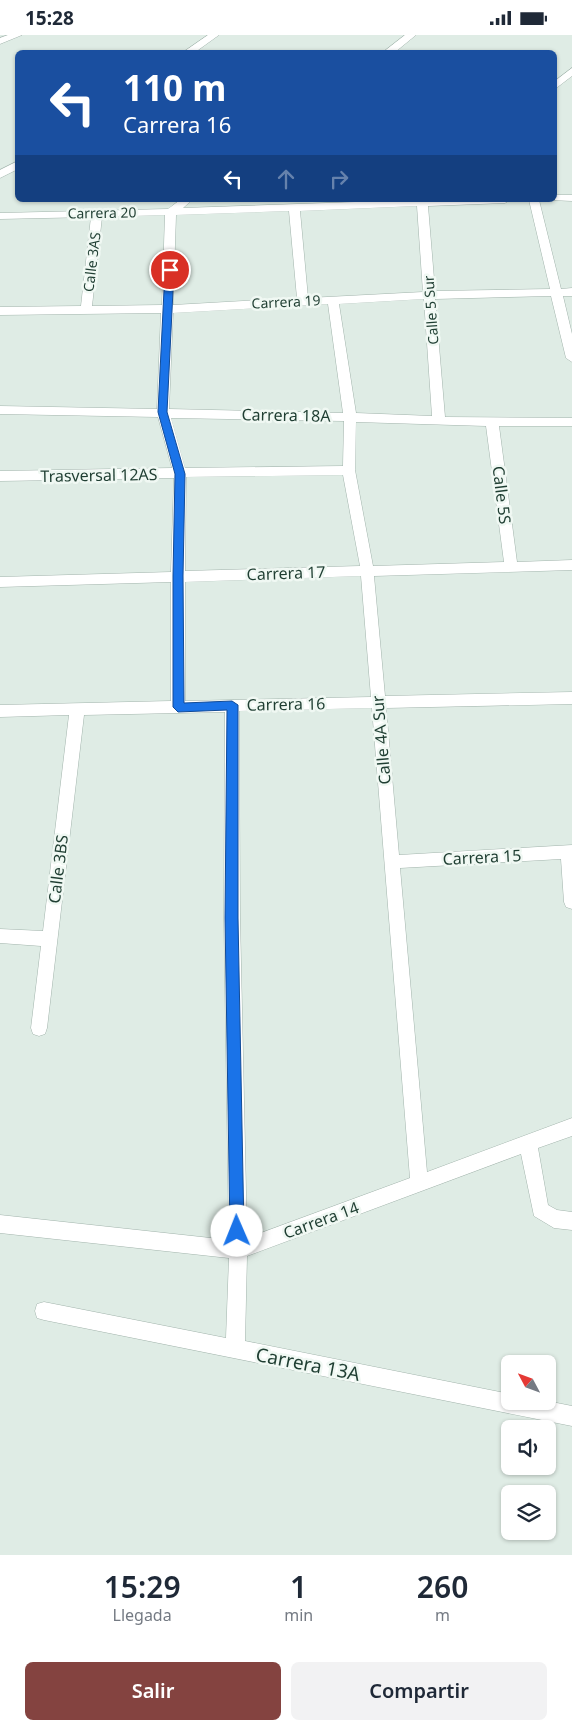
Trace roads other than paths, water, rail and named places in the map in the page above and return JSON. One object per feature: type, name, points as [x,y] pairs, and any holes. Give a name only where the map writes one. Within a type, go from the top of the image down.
[{"type":"street","points":[[0,41],[17,35]]},
{"type":"street","points":[[192,50],[214,35]]},
{"type":"street","points":[[391,50],[411,35]]},
{"type":"street","points":[[557,84],[572,71]]},
{"type":"street","points":[[0,175],[15,166]]},
{"type":"street","points":[[557,198],[572,198]]},
{"type":"street","points":[[178,707],[180,474],[163,412],[171,212],[184,202]]},
{"type":"street","name":"Carrera 20","points":[[0,216],[171,212],[402,202]]},
{"type":"street","name":"Calle 5 Sur","points":[[423,202],[439,421]]},
{"type":"street","points":[[534,202],[572,359]]},
{"type":"street","points":[[294,207],[303,301]]},
{"type":"street","name":"Calle 3AS","points":[[86,310],[98,214]]},
{"type":"street","name":"Carrera 19","points":[[0,311],[168,309],[333,299],[572,292]]},
{"type":"street","name":"Calle 4A Sur","points":[[333,299],[350,417],[349,470],[366,570],[419,1183]]},
{"type":"street","name":"Carrera 18A","points":[[0,409],[572,423]]},
{"type":"street","name":"Calle 5S","points":[[492,422],[511,567]]},
{"type":"street","name":"Trasversal 12AS","points":[[0,476],[349,470]]},
{"type":"street","name":"Carrera 17","points":[[0,582],[572,565]]},
{"type":"street","name":"Carrera 16","points":[[0,711],[572,698]]},
{"type":"street","points":[[232,705],[232,918],[238,1250],[235,1350]]},
{"type":"street","name":"Calle 3BS","points":[[39,1028],[77,710]]},
{"type":"street","points":[[570,852],[572,903]]},
{"type":"street","name":"Carrera 15","points":[[391,862],[570,852]]},
{"type":"street","points":[[0,936],[49,939]]},
{"type":"street","name":"Carrera 14","points":[[0,1224],[238,1250],[572,1127]]},
{"type":"street","points":[[528,1143],[540,1210],[554,1219],[572,1221]]},
{"type":"street","name":"Carrera 13A","points":[[44,1311],[572,1417]]}]
